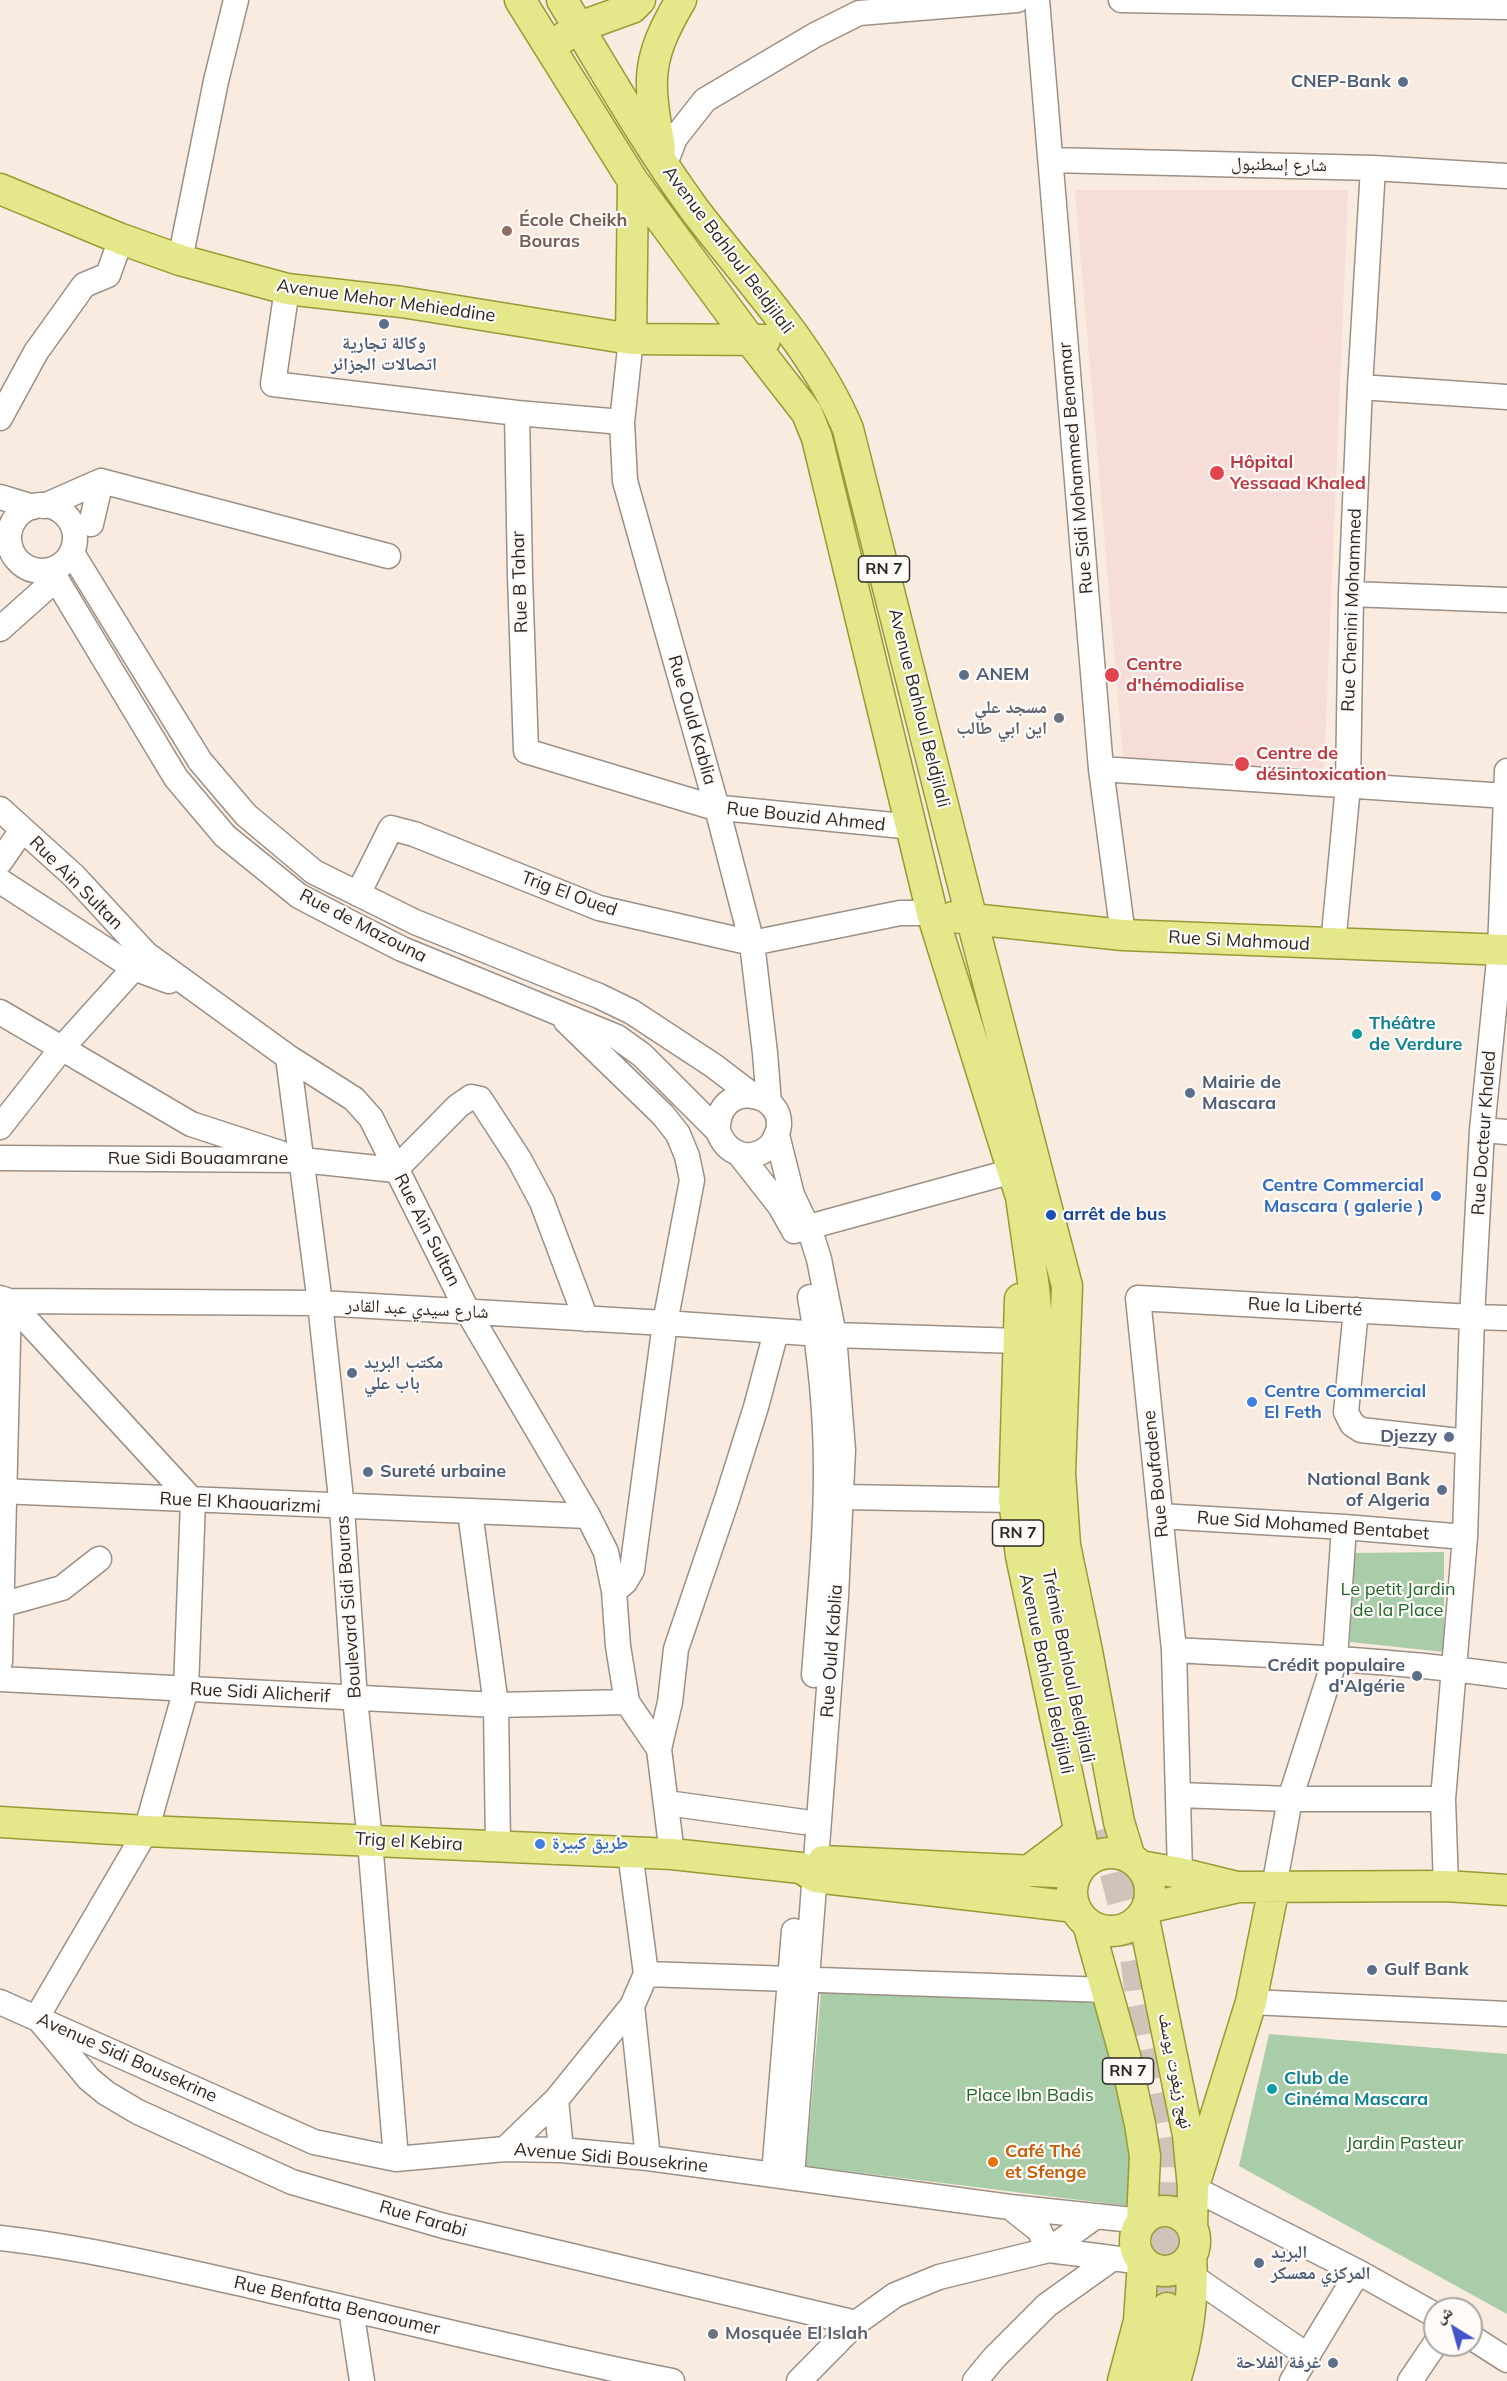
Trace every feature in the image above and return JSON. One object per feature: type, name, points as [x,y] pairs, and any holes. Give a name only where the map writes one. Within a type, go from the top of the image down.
[{"type":"main road","name":"Avenue Bahloul Beldjilali","points":[[520,0],[633,181],[807,413],[817,438],[932,913],[1027,1192],[1067,1286],[1060,1473],[1065,1545],[1119,1822],[1135,1862]]},
{"type":"main road","name":"Avenue Bahloul Beldjilali","points":[[562,0],[664,166],[794,337],[838,404],[848,429],[972,920],[1027,1192],[1044,1395]]},
{"type":"main road","points":[[554,55],[561,40],[579,27],[632,8],[640,0]]},
{"type":"main road","points":[[664,166],[651,100],[651,73],[655,52],[681,0]]},
{"type":"main road","points":[[631,339],[633,181]]},
{"type":"main road","name":"Avenue Mehor Mehieddine","points":[[0,189],[121,239],[180,260],[286,289],[402,302],[631,339],[751,341],[794,337]]},
{"type":"main road","name":"Rue Si Mahmoud","points":[[932,913],[972,920],[1123,935],[1503,950]]},
{"type":"main road","name":"Avenue Bahloul Beldjilali","points":[[1027,1192],[1018,1341],[1014,1500],[1021,1556],[1091,1830],[1081,1868]]},
{"type":"main road","name":"Trémie Bahloul Beldjilali","points":[[1044,1395],[1038,1460],[1038,1524],[1091,1830]]},
{"type":"main road","name":"Trig el Kebira","points":[[0,1822],[146,1831],[672,1854],[811,1869]]},
{"type":"main road","points":[[1027,1872],[1091,1830]]},
{"type":"main road","points":[[1081,1916],[1072,1890],[1081,1868],[1096,1856],[1108,1854],[1119,1854],[1135,1862],[1239,1887],[1446,1886],[1507,1890]]},
{"type":"main road","points":[[811,1869],[836,1860],[1027,1872],[1081,1868]]},
{"type":"main road","points":[[811,1869],[1081,1916],[1105,1931],[1124,1930],[1135,1924],[1145,1911],[1150,1897],[1150,1886],[1147,1876],[1135,1862]]},
{"type":"main road","points":[[1145,1911],[1239,1887]]},
{"type":"main road","points":[[1193,2188],[1251,2002],[1274,1887]]},
{"type":"main road","name":"نهج زيغوت يوسف","points":[[1145,1911],[1188,2135],[1193,2188],[1192,2254],[1187,2326],[1175,2381]]},
{"type":"main road","name":"RN 7","points":[[1081,1916],[1107,1990],[1140,2124],[1144,2156],[1142,2221]]},
{"type":"main road","points":[[1160,2211],[1170,2211],[1187,2220],[1192,2254],[1177,2269],[1167,2271],[1150,2267],[1143,2262],[1135,2246],[1135,2237],[1142,2221],[1160,2211]]},
{"type":"main road","points":[[1128,2375],[1139,2321],[1143,2262]]},
{"type":"main road","points":[[1128,2375],[1155,2355],[1167,2308]]},
{"type":"street","points":[[180,260],[216,81],[236,0]]},
{"type":"street","points":[[664,166],[675,138],[705,100],[815,34],[859,13],[1017,0]]},
{"type":"street","name":"Rue Sidi Mohammed Benamar","points":[[1037,0],[1101,769],[1123,935]]},
{"type":"street","points":[[1121,0],[1507,7]]},
{"type":"street","name":"شارع إسطنبول","points":[[1051,160],[1373,168],[1507,176]]},
{"type":"street","name":"Rue Chenini Mohammed","points":[[1333,945],[1348,786],[1351,594],[1373,168]]},
{"type":"street","points":[[0,418],[36,352],[84,285],[108,275],[121,239]]},
{"type":"street","points":[[286,289],[273,384],[517,413],[622,422]]},
{"type":"street","name":"Rue Ould Kablia","points":[[631,339],[622,422],[625,481],[717,807],[752,942],[765,1053],[760,1099]]},
{"type":"street","points":[[1360,387],[1507,397]]},
{"type":"street","name":"Rue B Tahar","points":[[517,413],[526,751]]},
{"type":"street","points":[[91,524],[101,481]]},
{"type":"street","points":[[51,575],[36,571],[20,562],[14,555],[5,533],[16,518],[38,506],[101,481],[388,556]]},
{"type":"street","points":[[0,496],[54,508],[64,513],[75,532],[72,553],[0,629]]},
{"type":"street","name":"Rue de Mazouna","points":[[72,553],[200,761],[246,815],[314,872],[415,922],[599,996],[632,1012],[760,1099]]},
{"type":"street","name":"Rue de Mazouna","points":[[51,575],[176,778],[225,836],[298,896],[402,949],[617,1037],[634,1049],[718,1131]]},
{"type":"street","points":[[1351,594],[1507,600]]},
{"type":"street","name":"Rue Bouzid Ahmed","points":[[526,751],[717,807],[913,827]]},
{"type":"street","points":[[1101,769],[1507,796]]},
{"type":"street","name":"Rue Docteur Khaled","points":[[1446,1886],[1443,1799],[1456,1668],[1465,1537],[1472,1317],[1482,1130],[1503,950],[1507,771]]},
{"type":"street","name":"Rue Ain Sultan","points":[[0,809],[74,876],[140,961],[200,992],[288,1057],[354,1099],[371,1118],[468,1312],[588,1516],[606,1552],[614,1591],[618,1646],[627,1702],[659,1749],[672,1854]]},
{"type":"street","name":"Trig El Oued","points":[[358,894],[391,828],[414,834],[599,908],[752,942]]},
{"type":"street","points":[[0,862],[22,830]]},
{"type":"street","points":[[0,880],[140,961],[62,1048],[0,1127]]},
{"type":"street","points":[[752,942],[900,913],[932,913]]},
{"type":"street","points":[[0,1012],[191,1124],[302,1160]]},
{"type":"street","points":[[558,1012],[663,1115],[678,1134],[687,1156],[692,1180],[665,1323],[632,1570],[625,1582],[614,1591]]},
{"type":"street","name":"Boulevard Sidi Bouras","points":[[288,1057],[320,1303],[342,1508],[356,1699],[396,2159]]},
{"type":"street","points":[[395,1170],[458,1106],[471,1097],[480,1099],[507,1139],[542,1202],[586,1318]]},
{"type":"street","points":[[733,1099],[760,1099],[778,1118],[777,1135],[772,1145],[763,1152],[752,1156],[740,1155],[726,1147],[718,1131],[718,1122],[726,1105],[733,1099]]},
{"type":"street","points":[[1482,1130],[1507,1131]]},
{"type":"street","name":"Rue Ould Kablia","points":[[777,1135],[801,1229]]},
{"type":"street","name":"Rue Ould Kablia","points":[[740,1155],[801,1229],[819,1259],[825,1335],[843,1450],[842,1497],[811,1869],[798,1978],[783,2175]]},
{"type":"street","name":"Rue Sidi Bouaamrane","points":[[0,1158],[302,1160],[395,1170]]},
{"type":"street","points":[[801,1229],[1027,1192]]},
{"type":"street","name":"Rue la Liberté","points":[[1138,1298],[1507,1318]]},
{"type":"street","name":"Rue Boufadene","points":[[1138,1298],[1174,1650],[1180,1872]]},
{"type":"street","points":[[0,1662],[5,1299]]},
{"type":"street","points":[[5,1299],[193,1501],[186,1689],[146,1831],[38,2018]]},
{"type":"street","name":"شارع سيدي عبد القادر","points":[[5,1299],[320,1303],[665,1323],[825,1335],[1018,1341]]},
{"type":"street","points":[[1356,1310],[1346,1412],[1352,1424],[1361,1430],[1468,1442]]},
{"type":"street","points":[[659,1749],[670,1702],[676,1649],[727,1499],[756,1407],[776,1332]]},
{"type":"street","name":"Rue Ould Kablia","points":[[811,1869],[804,1822],[826,1495],[825,1335]]},
{"type":"street","name":"Rue El Khaouarizmi","points":[[2,1491],[342,1508],[588,1516]]},
{"type":"street","points":[[842,1497],[1014,1500]]},
{"type":"street","points":[[470,1512],[496,1705],[498,1846]]},
{"type":"street","name":"Rue Sid Mohamed Bentabet","points":[[1160,1516],[1465,1537]]},
{"type":"street","points":[[1274,1887],[1290,1799],[1335,1659],[1344,1527]]},
{"type":"street","points":[[1,1605],[62,1588],[99,1559]]},
{"type":"street","points":[[1174,1650],[1456,1668],[1507,1676]]},
{"type":"street","name":"Rue Sidi Alicherif","points":[[0,1679],[496,1705],[627,1702]]},
{"type":"street","points":[[1178,1795],[1290,1799],[1443,1799]]},
{"type":"street","points":[[667,1803],[804,1822]]},
{"type":"street","points":[[505,2149],[556,2100],[632,2006],[646,1974],[630,1852]]},
{"type":"street","points":[[646,1974],[1107,1990]]},
{"type":"street","name":"Avenue Sidi Bousekrine","points":[[0,2002],[314,2142],[396,2159],[505,2149],[561,2150],[648,2158],[1010,2207],[1142,2221]]},
{"type":"street","points":[[1251,2002],[1507,2014]]},
{"type":"street","points":[[632,2006],[648,2158]]},
{"type":"street","name":"Rue Farabi","points":[[38,2018],[89,2079],[106,2093],[138,2112],[292,2182],[444,2226],[856,2323]]},
{"type":"street","points":[[89,2079],[100,2048]]},
{"type":"street","points":[[556,2100],[561,2150]]},
{"type":"street","points":[[1193,2188],[1358,2272],[1423,2308]]},
{"type":"street","points":[[1010,2207],[1039,2230],[1049,2250]]},
{"type":"street","points":[[1049,2250],[1096,2216]]},
{"type":"street","name":"Rue Benfatta Benaoumer","points":[[0,2238],[58,2245],[351,2309],[564,2360],[672,2381]]},
{"type":"street","points":[[799,2381],[856,2323],[895,2295],[939,2277],[1049,2250],[1143,2262]]},
{"type":"street","points":[[1192,2254],[1308,2356]]},
{"type":"street","points":[[975,2381],[994,2358],[1047,2305],[1113,2258]]},
{"type":"street","points":[[1292,2381],[1358,2272]]},
{"type":"street","points":[[351,2309],[362,2381]]},
{"type":"street","points":[[1483,2345],[1507,2360]]},
{"type":"street","points":[[1410,2381],[1426,2357]]},
{"type":"shaded area","name":"Hôpital Yessaad Khaled","points":[[1075,190],[1348,190],[1324,769],[1123,757]]},
{"type":"green space","name":"Le petit Jardin de la Place","points":[[1444,1552],[1444,1652],[1350,1642],[1352,1553]]},
{"type":"green space","name":"Place Ibn Badis","points":[[821,1992],[1107,2002],[1137,2118],[1136,2207],[806,2166]]},
{"type":"green space","name":"Jardin Pasteur","points":[[1269,2034],[1507,2054],[1507,2314],[1483,2301],[1483,2297],[1476,2297],[1239,2166]]},
{"type":"tunnel","points":[[1103,1829],[1133,1942],[1140,1995],[1167,2145],[1167,2308]]},
{"type":"place","name":"CNEP-Bank","points":[[1403,82]]},
{"type":"place","name":"École Cheikh Bouras","points":[[507,231]]},
{"type":"place","name":"وكالة تجارية اتصالات الجزائر","points":[[384,324]]},
{"type":"place","name":"Hôpital Yessaad Khaled","points":[[1217,473]]},
{"type":"place","name":"ANEM","points":[[964,675]]},
{"type":"place","name":"Centre d'hémodialise","points":[[1112,675]]},
{"type":"place","name":"مسجد علي اين ابي طالب","points":[[1059,718]]},
{"type":"place","name":"Centre de désintoxication","points":[[1242,764]]},
{"type":"place","name":"Théâtre de Verdure","points":[[1357,1034]]},
{"type":"place","name":"Mairie de Mascara","points":[[1190,1093]]},
{"type":"place","name":"Centre Commercial Mascara ( galerie )","points":[[1436,1196]]},
{"type":"place","name":"arrêt de bus","points":[[1051,1215]]},
{"type":"place","name":"مكتب البريد باب علي","points":[[352,1373]]},
{"type":"place","name":"Centre Commercial El Feth","points":[[1252,1402]]},
{"type":"place","name":"Djezzy","points":[[1449,1437]]},
{"type":"place","name":"Sureté urbaine","points":[[368,1472]]},
{"type":"place","name":"National Bank of Algeria","points":[[1442,1490]]},
{"type":"place","name":"Crédit populaire d'Algérie","points":[[1417,1676]]},
{"type":"place","name":"طريق كبيرة","points":[[540,1844]]},
{"type":"place","name":"Gulf Bank","points":[[1372,1970]]},
{"type":"place","name":"Club de Cinéma Mascara","points":[[1272,2089]]},
{"type":"place","name":"Café Thé et Sfenge","points":[[993,2162]]},
{"type":"place","name":"البريد المركزي معسكر","points":[[1259,2263]]},
{"type":"place","name":"Mosquée El Islah","points":[[713,2334]]},
{"type":"place","name":"غرفة الفلاحة","points":[[1333,2363]]}]
